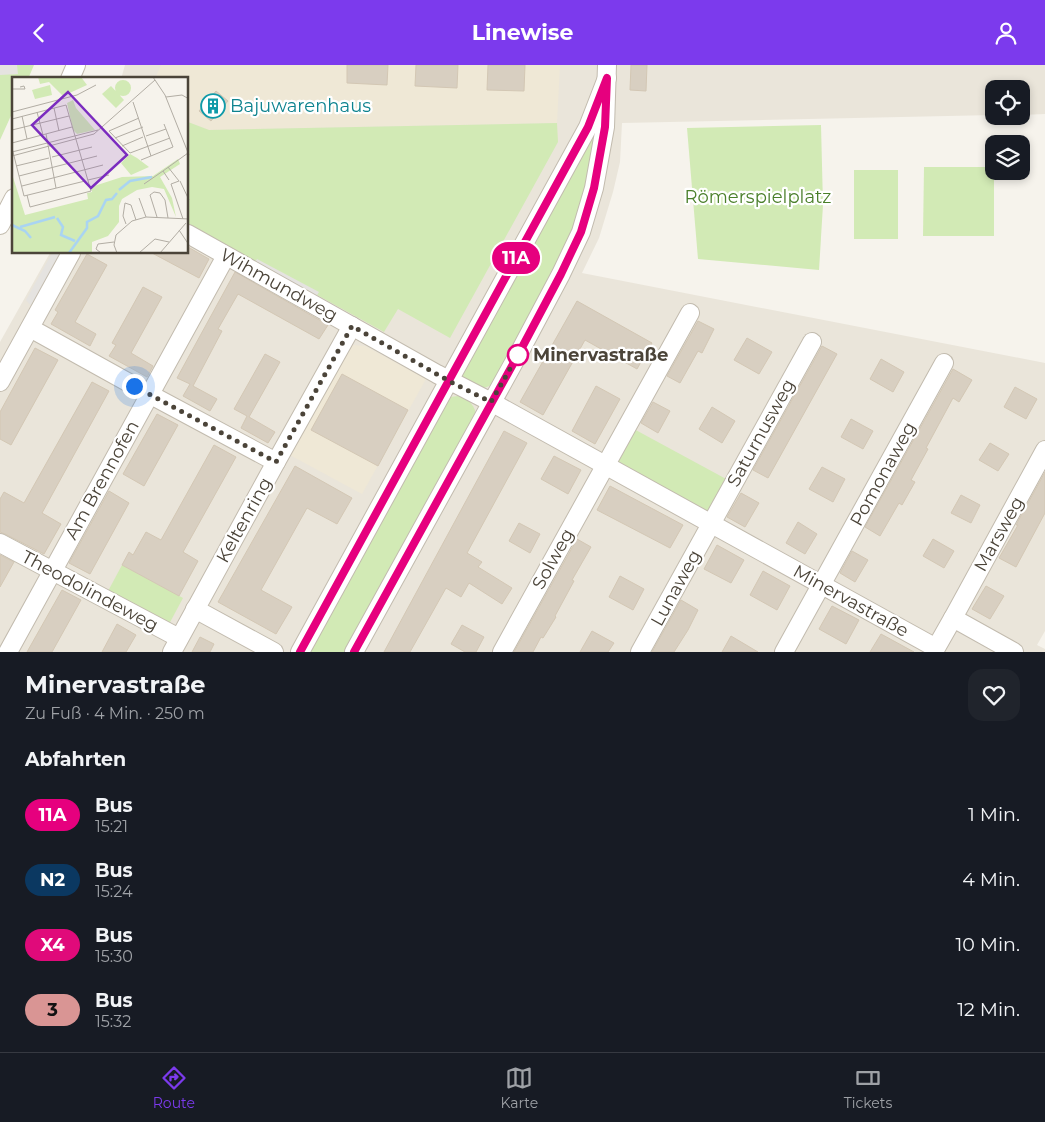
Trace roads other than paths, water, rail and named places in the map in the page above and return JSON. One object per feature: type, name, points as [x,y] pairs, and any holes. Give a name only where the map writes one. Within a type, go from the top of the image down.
[{"type":"street","points":[[71,77],[76,65]]},
{"type":"street","points":[[300,652],[588,127],[607,71]]},
{"type":"street","points":[[354,652],[561,274],[581,232],[594,188],[605,127],[607,71]]},
{"type":"street","points":[[0,225],[12,202]]},
{"type":"street","name":"Wihmundweg","points":[[189,236],[449,381],[491,402]]},
{"type":"street","points":[[0,382],[70,254]]},
{"type":"street","name":"Am Brennofen","points":[[8,652],[226,255]]},
{"type":"street","name":"Solweg","points":[[502,652],[690,313]]},
{"type":"street","name":"Keltenring","points":[[176,645],[352,326]]},
{"type":"street","points":[[30,328],[276,462]]},
{"type":"street","name":"Saturnusweg","points":[[711,524],[812,342]]},
{"type":"street","name":"Pomonaweg","points":[[784,652],[944,363]]},
{"type":"street","name":"Minervastraße","points":[[491,402],[935,650],[953,618]]},
{"type":"street","name":"Marsweg","points":[[953,618],[1045,450]]},
{"type":"street","name":"Lunaweg","points":[[640,652],[711,524]]},
{"type":"street","name":"Theodolindeweg","points":[[0,543],[106,599],[176,645]]},
{"type":"street","points":[[195,609],[274,652]]},
{"type":"street","points":[[953,618],[1014,652]]},
{"type":"place","name":"Bajuwarenhaus","points":[[213,106]]},
{"type":"place","name":"Minervastraße","points":[[518,355]]},
{"type":"park label","name":"Römerspielplatz","points":[[758,197]]}]
